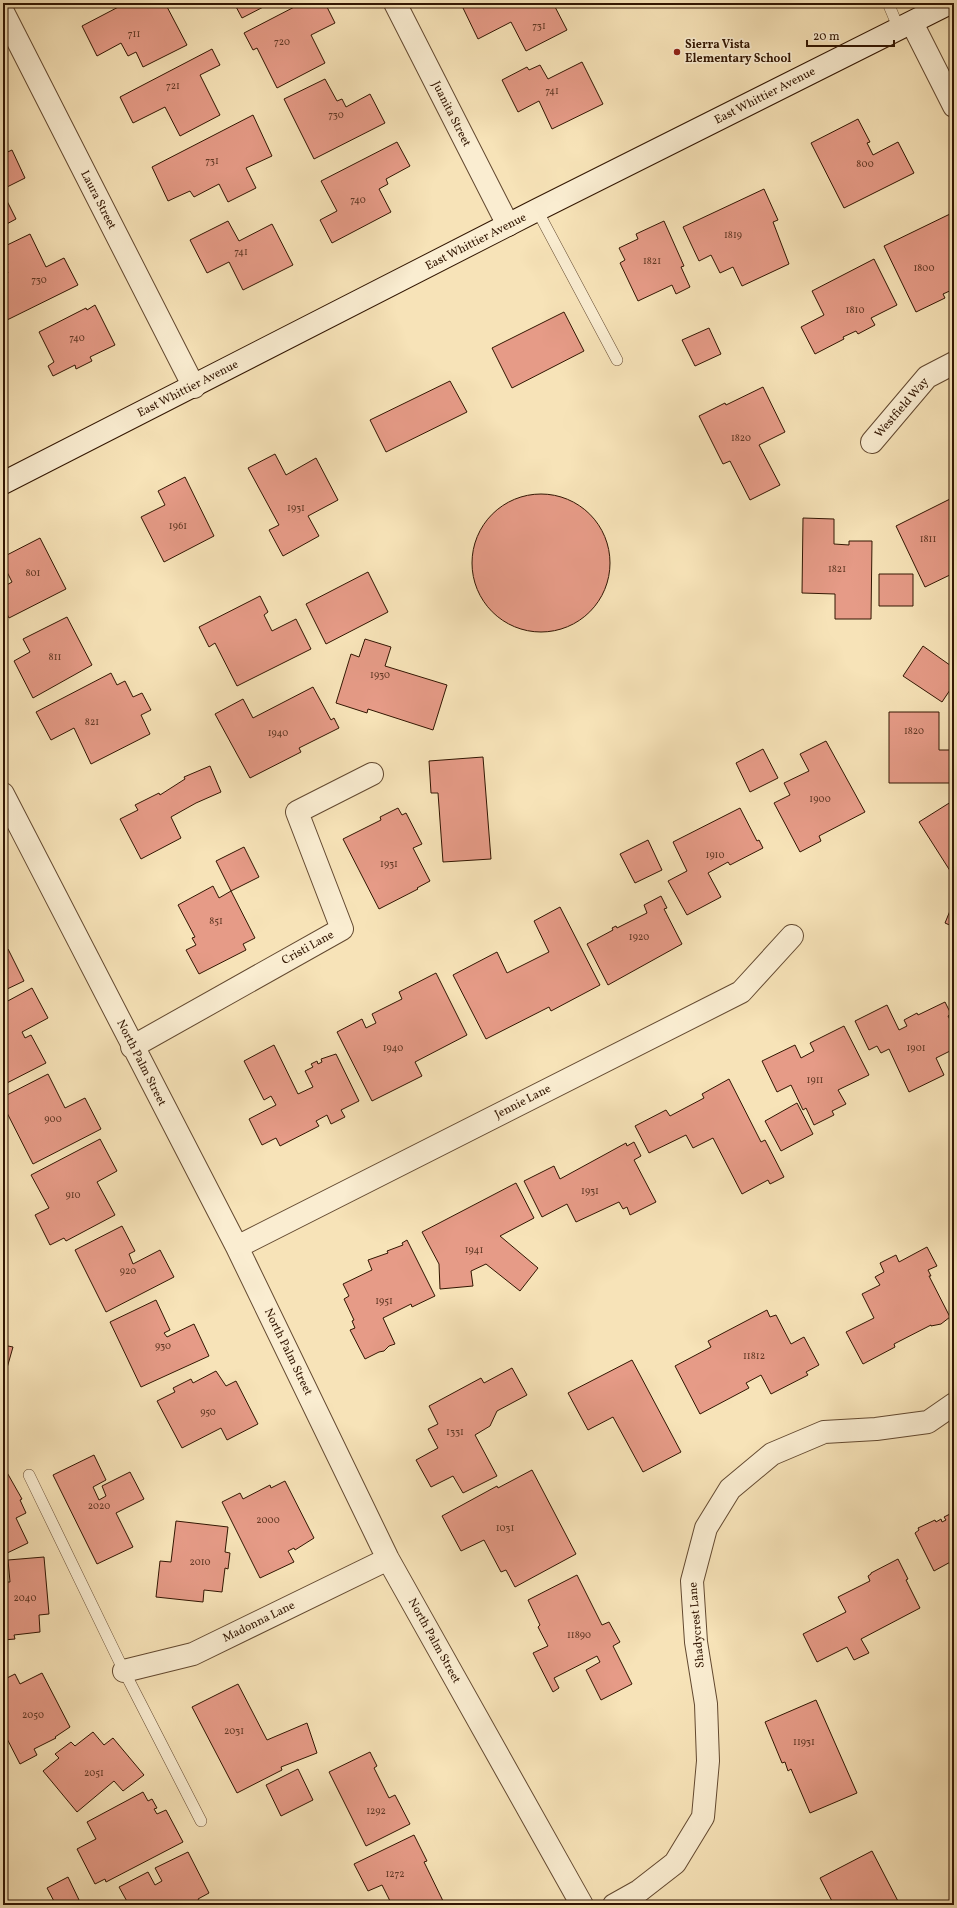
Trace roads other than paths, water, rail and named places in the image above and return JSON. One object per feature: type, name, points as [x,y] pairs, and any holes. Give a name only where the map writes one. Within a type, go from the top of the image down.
[{"type":"street","name":"Juanita Street","points":[[395,3],[508,225]]},
{"type":"street","name":"East Whittier Avenue","points":[[3,483],[194,387],[537,210],[950,3]]},
{"type":"street","name":"Laura Street","points":[[3,12],[194,387]]},
{"type":"street","points":[[905,26],[954,106]]},
{"type":"street","name":"Westfield Way","points":[[872,442],[927,377],[954,363]]},
{"type":"street","name":"Cristi Lane","points":[[132,1047],[342,929],[297,812],[372,774]]},
{"type":"street","name":"North Palm Street","points":[[3,794],[132,1047],[237,1247],[388,1558],[582,1905]]},
{"type":"street","name":"Jennie Lane","points":[[237,1247],[741,992],[792,936]]},
{"type":"street","name":"Shadycrest Lane","points":[[614,1905],[639,1891],[675,1863],[703,1817],[708,1761],[706,1704],[696,1642],[692,1581],[706,1528],[730,1489],[772,1454],[824,1432],[876,1429],[928,1422],[954,1404]]},
{"type":"street","name":"Madonna Lane","points":[[124,1671],[193,1654],[388,1558]]},
{"type":"lane","points":[[888,3],[905,26]]},
{"type":"lane","points":[[537,210],[616,360]]},
{"type":"lane","points":[[29,1475],[124,1671],[201,1821]]},
{"type":"place","name":"Sierra Vista Elementary School","points":[[677,52]]}]
